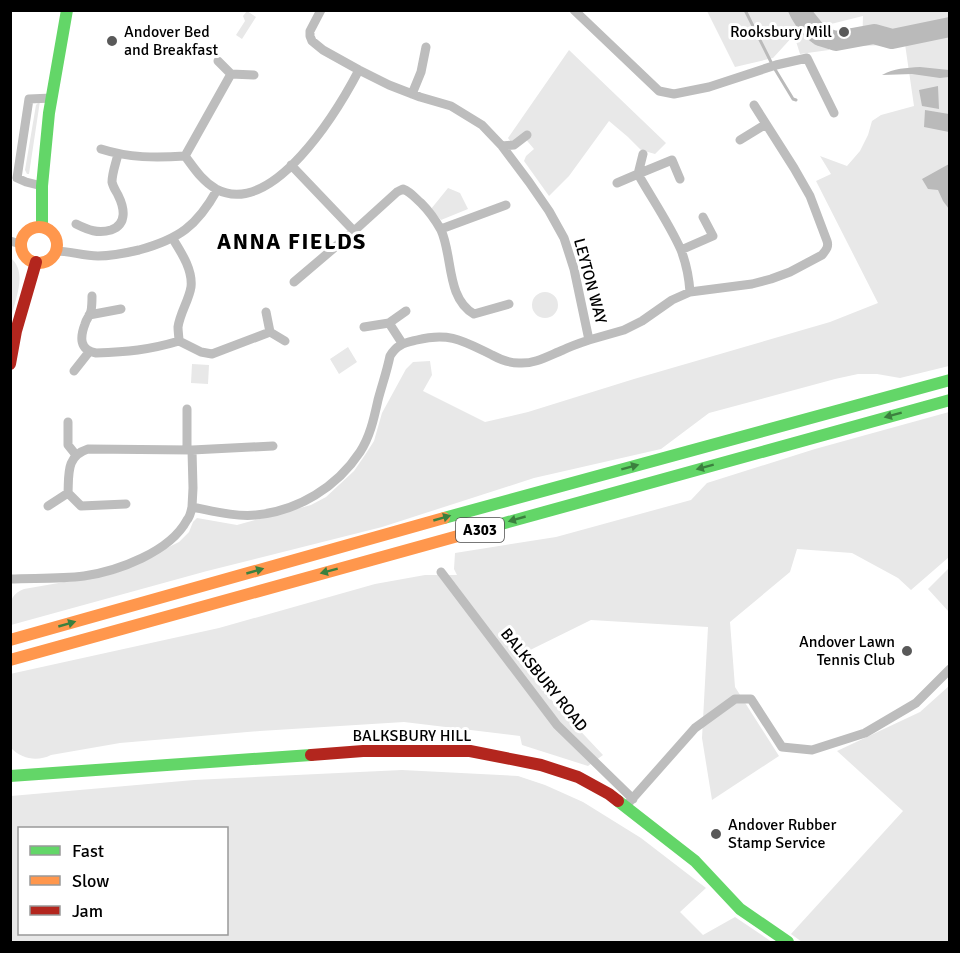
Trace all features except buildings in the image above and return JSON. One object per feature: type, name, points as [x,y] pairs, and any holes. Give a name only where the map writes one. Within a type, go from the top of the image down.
[{"type":"main road","points":[[42,227],[42,186],[52,98],[67,10]]},
{"type":"main road","points":[[42,227],[55,235],[57,246],[54,255],[46,261],[36,262],[29,259],[16,242],[22,239],[28,231],[42,227]]},
{"type":"main road","points":[[10,364],[16,331],[36,262]]},
{"type":"main road","name":"A303","points":[[10,640],[520,496],[950,380]]},
{"type":"main road","name":"A303","points":[[10,660],[950,400]]},
{"type":"main road","name":"BALKSBURY HILL","points":[[10,776],[363,751],[470,751],[542,765],[578,777],[629,803],[694,861],[740,909],[788,942]]},
{"type":"street","name":"LEYTON WAY","points":[[321,10],[310,31],[310,36],[312,41],[323,50],[359,70],[412,94],[441,102],[463,112],[482,125],[502,146],[549,211],[564,238],[574,269],[589,340],[528,363],[507,362],[456,338],[441,336],[402,344]]},
{"type":"street","points":[[574,10],[659,91],[674,94],[709,87],[770,67],[807,58],[834,113]]},
{"type":"street","points":[[412,94],[421,72],[426,47]]},
{"type":"street","points":[[218,61],[231,74],[254,75]]},
{"type":"street","points":[[185,156],[199,176],[218,190],[235,194],[254,191],[270,183],[313,142],[333,116],[359,70]]},
{"type":"street","points":[[185,156],[231,74]]},
{"type":"street","points":[[42,186],[17,178],[29,99],[52,98]]},
{"type":"street","points":[[589,340],[624,330],[642,321],[672,300],[690,292],[752,284],[771,279],[822,255],[828,246],[810,196],[754,105]]},
{"type":"street","points":[[740,140],[766,124]]},
{"type":"street","points":[[502,146],[514,145],[527,135]]},
{"type":"street","points":[[101,149],[143,158],[185,156]]},
{"type":"street","points":[[76,224],[101,232],[118,227],[122,223],[123,212],[112,181],[117,154]]},
{"type":"street","points":[[643,154],[638,174],[681,250],[688,273],[690,292]]},
{"type":"street","points":[[617,183],[672,160],[680,179]]},
{"type":"street","points":[[291,165],[354,231]]},
{"type":"street","points":[[294,282],[403,189],[409,191],[426,208],[441,230],[454,285],[461,304],[466,310],[474,314],[509,304]]},
{"type":"street","points":[[56,251],[101,256],[126,253],[173,239],[201,215],[218,190]]},
{"type":"street","points":[[441,230],[506,205]]},
{"type":"street","points":[[681,250],[713,236],[703,217]]},
{"type":"street","points":[[173,239],[182,254],[191,280],[191,288],[178,328],[179,341]]},
{"type":"street","points":[[92,296],[91,311],[85,321],[81,337],[82,345],[89,352],[139,351],[179,341],[201,352],[212,354],[270,332]]},
{"type":"street","points":[[89,315],[121,309]]},
{"type":"street","points":[[364,327],[389,323],[406,310]]},
{"type":"street","points":[[266,312],[270,332],[285,341]]},
{"type":"street","points":[[192,507],[254,515],[269,513],[308,500],[337,479],[360,452],[374,421],[390,356],[394,348],[402,344],[389,323]]},
{"type":"street","points":[[74,371],[89,352]]},
{"type":"street","points":[[10,579],[85,576],[126,566],[169,542],[187,520],[192,507],[193,488],[187,409]]},
{"type":"street","points":[[68,422],[68,445],[76,455]]},
{"type":"street","points":[[126,504],[81,506],[68,493],[70,465],[76,455],[88,450],[189,450],[273,446]]},
{"type":"street","points":[[48,506],[68,493]]},
{"type":"street","name":"BALKSBURY ROAD","points":[[441,572],[557,725],[629,803]]},
{"type":"street","points":[[629,803],[695,728],[735,699],[751,699],[782,747],[812,750],[865,733],[915,703],[950,669]]},
{"type":"shaded area","points":[[247,11],[256,17],[242,39],[236,35],[245,21],[243,16]]},
{"type":"shaded area","points":[[707,11],[949,11],[949,366],[900,378],[877,374],[858,374],[709,413],[661,449],[534,478],[382,527],[207,571],[11,625],[11,603],[18,592],[24,589],[116,573],[179,542],[189,532],[197,518],[237,525],[311,505],[326,497],[354,471],[365,455],[374,441],[382,413],[406,369],[413,362],[430,361],[432,375],[423,391],[485,422],[528,412],[830,322],[878,303],[816,181],[831,174],[820,156],[847,166],[860,151],[872,121],[881,115],[914,106],[905,44],[862,46],[863,16],[831,24],[829,50],[800,54],[794,35],[773,58],[735,67]]},
{"type":"shaded area","points":[[788,11],[809,11],[808,16],[823,34],[836,37],[836,45],[823,46],[810,41],[793,21]]},
{"type":"shaded area","points":[[569,50],[666,143],[655,154],[641,150],[609,121],[569,176],[549,196],[524,161],[534,149],[523,136],[511,142],[508,138]]},
{"type":"shaded area","points":[[905,68],[949,70],[949,77],[912,74],[882,75]]},
{"type":"shaded area","points":[[938,86],[939,109],[922,106],[919,90]]},
{"type":"shaded area","points":[[40,101],[29,174],[27,174],[25,170],[36,105]]},
{"type":"shaded area","points":[[925,110],[949,114],[949,132],[924,127]]},
{"type":"shaded area","points":[[949,164],[949,209],[938,190],[928,189],[922,179]]},
{"type":"shaded area","points":[[448,188],[460,193],[468,209],[441,220],[431,209]]},
{"type":"shaded area","points":[[11,258],[19,271],[20,279],[11,318]]},
{"type":"shaded area","points":[[545,292],[554,296],[558,305],[554,314],[545,318],[536,314],[532,305],[536,296]]},
{"type":"shaded area","points":[[348,347],[357,362],[339,374],[330,359]]},
{"type":"shaded area","points":[[192,364],[209,365],[208,384],[191,383]]},
{"type":"shaded area","points":[[949,412],[949,557],[911,590],[898,578],[852,553],[797,549],[790,572],[730,622],[735,687],[779,756],[712,800],[702,738],[708,627],[591,620],[518,656],[554,703],[603,755],[588,766],[522,745],[520,736],[404,722],[120,743],[35,759],[20,755],[11,748],[10,674],[219,628],[375,584],[425,575],[457,575],[454,569],[455,553],[556,537],[691,500],[707,483],[815,449]]},
{"type":"shaded area","points":[[949,568],[949,612],[928,589]]},
{"type":"shaded area","points":[[949,686],[950,942],[802,942],[791,934],[903,811],[837,751],[920,712]]},
{"type":"shaded area","points":[[402,770],[518,776],[583,802],[641,838],[706,888],[680,912],[703,935],[735,917],[772,942],[11,942],[11,796],[194,780]]},
{"type":"waterway","points":[[745,10],[773,66],[793,99],[796,100]]},
{"type":"waterway","points":[[799,10],[820,36],[836,41],[874,34],[892,39],[950,27]]},
{"type":"traffic: fast","points":[[42,227],[42,186],[49,113],[67,10]]},
{"type":"traffic: fast","points":[[444,518],[950,380]]},
{"type":"traffic: fast","points":[[494,526],[950,400]]},
{"type":"traffic: fast","points":[[10,776],[311,755]]},
{"type":"traffic: fast","points":[[618,801],[695,861],[740,909],[788,942]]},
{"type":"traffic: slow","points":[[39,227],[52,232],[57,245],[52,258],[39,263],[26,258],[21,245],[26,232],[39,227]]},
{"type":"traffic: slow","points":[[10,640],[444,518]]},
{"type":"traffic: slow","points":[[10,660],[494,526]]},
{"type":"traffic: jam","points":[[10,364],[16,331],[36,262]]},
{"type":"traffic: jam","points":[[311,755],[363,751],[470,751],[541,765],[578,777],[618,801]]},
{"type":"place","name":"Rooksbury Mill","points":[[844,32]]},
{"type":"place","name":"Andover Bed and Breakfast","points":[[112,41]]},
{"type":"place","name":"Andover Lawn Tennis Club","points":[[907,651]]},
{"type":"place","name":"Andover Rubber Stamp Service","points":[[716,834]]},
{"type":"district","name":"ANNA FIELDS","points":[[292,241]]}]
